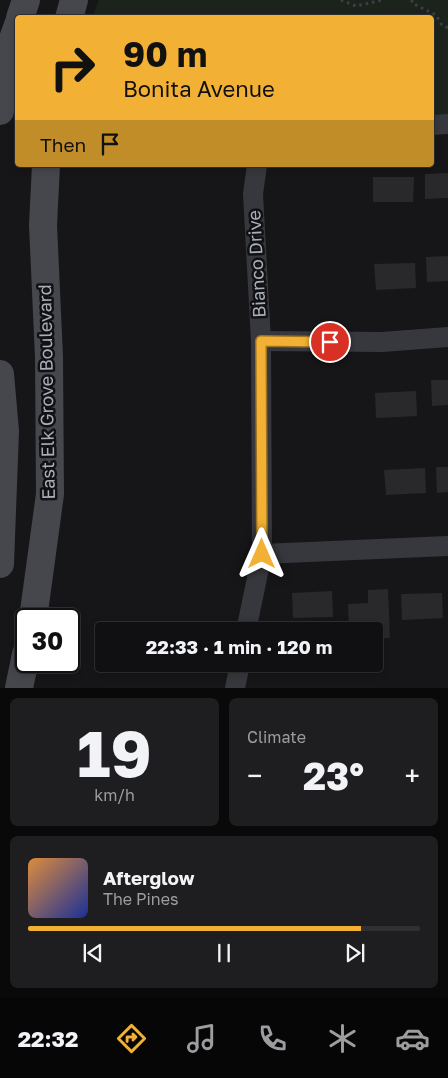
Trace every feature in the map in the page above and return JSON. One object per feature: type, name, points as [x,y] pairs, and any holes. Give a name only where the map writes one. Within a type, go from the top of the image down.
[{"type":"street","points":[[21,15],[26,0]]},
{"type":"street","points":[[70,15],[74,0]]},
{"type":"street","points":[[0,111],[8,53],[15,33]]},
{"type":"street","points":[[434,125],[448,124]]},
{"type":"street","name":"East Elk Grove Boulevard","points":[[34,608],[50,494],[49,357],[43,225],[46,167]]},
{"type":"street","name":"Bianco Drive","points":[[248,622],[262,554],[261,341],[253,194],[257,167]]},
{"type":"street","points":[[261,341],[382,342],[448,337]]},
{"type":"street","points":[[0,374],[5,431],[0,564]]},
{"type":"street","points":[[262,554],[448,546]]},
{"type":"street","points":[[236,688],[239,672]]},
{"type":"street","points":[[20,688],[23,673]]},
{"type":"path","points":[[341,0],[356,6],[383,0]]},
{"type":"path","points":[[412,0],[412,3],[436,15],[442,24],[448,28]]},
{"type":"shaded area","points":[[99,0],[448,0],[448,114],[434,115],[434,15],[93,15]]},
{"type":"building","points":[[448,173],[448,198],[425,199],[425,174]]},
{"type":"building","points":[[373,177],[414,177],[413,202],[373,202]]},
{"type":"building","points":[[448,256],[448,281],[427,282],[426,257]]},
{"type":"building","points":[[415,263],[416,288],[376,290],[374,264]]},
{"type":"building","points":[[431,380],[448,380],[448,405],[432,406]]},
{"type":"building","points":[[416,391],[417,416],[376,418],[375,393]]},
{"type":"building","points":[[436,467],[448,467],[448,492],[437,493]]},
{"type":"building","points":[[425,468],[426,493],[386,495],[384,470]]},
{"type":"building","points":[[388,589],[390,638],[383,638],[383,622],[349,622],[348,604],[368,603],[368,590]]},
{"type":"building","points":[[332,591],[333,617],[293,618],[292,593]]},
{"type":"building","points":[[442,593],[443,618],[402,620],[401,594]]},
{"type":"route","points":[[262,554],[261,341],[330,342]]}]
